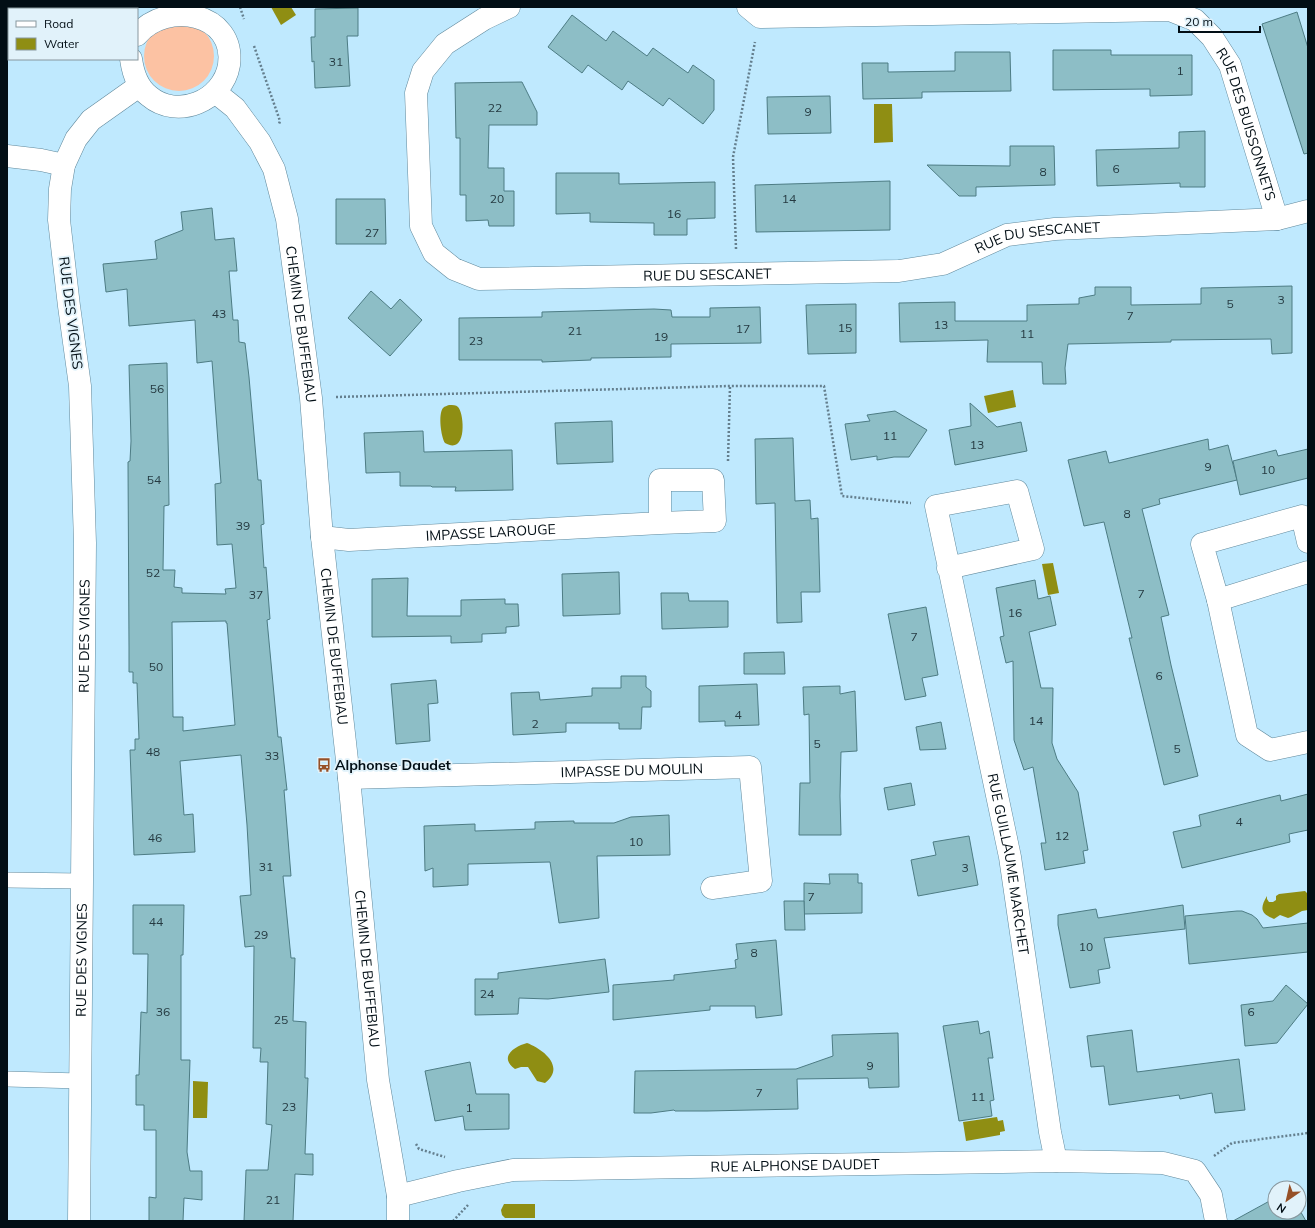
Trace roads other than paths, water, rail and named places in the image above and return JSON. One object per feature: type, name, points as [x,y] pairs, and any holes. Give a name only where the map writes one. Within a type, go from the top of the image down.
[{"type":"street","name":"RUE DU SESCANET","points":[[509,7],[484,19],[445,44],[423,71],[416,93],[421,226],[434,254],[454,269],[479,279],[899,271],[943,264],[1007,235],[1055,229],[1277,219],[1308,212]]},
{"type":"street","points":[[131,60],[132,71],[139,86],[149,96],[161,104],[176,107],[190,106],[204,101],[216,92],[224,80],[229,65],[228,50],[223,35],[214,23],[202,14],[187,8],[171,10],[156,15],[143,25],[138,33]]},
{"type":"street","name":"RUE DES BUISSONNETS","points":[[754,12],[1170,10],[1195,20],[1212,37],[1230,65],[1277,219]]},
{"type":"street","name":"RUE DES VIGNES","points":[[79,1221],[84,543],[80,386],[59,220],[60,189],[64,165],[76,139],[91,120],[139,86]]},
{"type":"street","name":"CHEMIN DE BUFFEBIAU","points":[[216,92],[235,108],[260,142],[274,169],[287,219],[311,398],[322,537],[349,778],[378,1080],[398,1196],[398,1221]]},
{"type":"street","points":[[7,156],[41,160],[64,165]]},
{"type":"street","name":"RUE DU SESCANET","points":[[1277,219],[1308,225]]},
{"type":"street","name":"IMPASSE LAROUGE","points":[[322,537],[348,540],[714,521],[713,480],[660,480],[660,523]]},
{"type":"street","name":"RUE GUILLAUME MARCHET","points":[[948,568],[1033,549],[1017,491],[936,506],[948,568],[1010,857],[1050,1132],[1056,1161]]},
{"type":"street","points":[[1308,542],[1302,516],[1202,544],[1218,600],[1247,735],[1270,750],[1308,742]]},
{"type":"street","points":[[1218,600],[1308,572]]},
{"type":"street","name":"IMPASSE DU MOULIN","points":[[349,778],[750,768],[761,881],[712,888]]},
{"type":"street","name":"RUE ALPHONSE DAUDET","points":[[398,1196],[458,1181],[513,1170],[1056,1161],[1163,1163],[1195,1170],[1211,1195],[1216,1221]]},
{"type":"lane","points":[[7,880],[81,881]]},
{"type":"lane","points":[[7,1079],[80,1081]]},
{"type":"water","points":[[271,7],[291,7],[296,15],[281,25]]},
{"type":"water","points":[[874,104],[892,104],[893,142],[874,143]]},
{"type":"water","points":[[1013,390],[1016,407],[988,413],[984,396]]},
{"type":"water","points":[[455,405],[458,407],[463,424],[461,439],[458,444],[452,445],[445,443],[442,436],[441,426],[441,411],[444,407]]},
{"type":"water","points":[[1053,563],[1059,593],[1048,595],[1042,564]]},
{"type":"water","points":[[1305,891],[1308,894],[1308,910],[1302,911],[1288,918],[1280,915],[1274,919],[1266,915],[1263,910],[1262,907],[1267,896],[1269,902],[1273,902],[1279,894]]},
{"type":"water","points":[[527,1043],[545,1054],[553,1065],[551,1077],[545,1083],[537,1081],[528,1067],[515,1069],[510,1065],[508,1056],[513,1049]]},
{"type":"water","points":[[193,1081],[208,1082],[207,1118],[193,1118]]},
{"type":"water","points":[[997,1117],[998,1121],[1003,1120],[1005,1131],[1000,1132],[1000,1135],[966,1141],[963,1122]]},
{"type":"water","points":[[504,1204],[535,1204],[535,1218],[505,1218],[502,1215],[501,1210]]},
{"type":"place","name":"Alphonse Daudet","points":[[324,765]]}]
